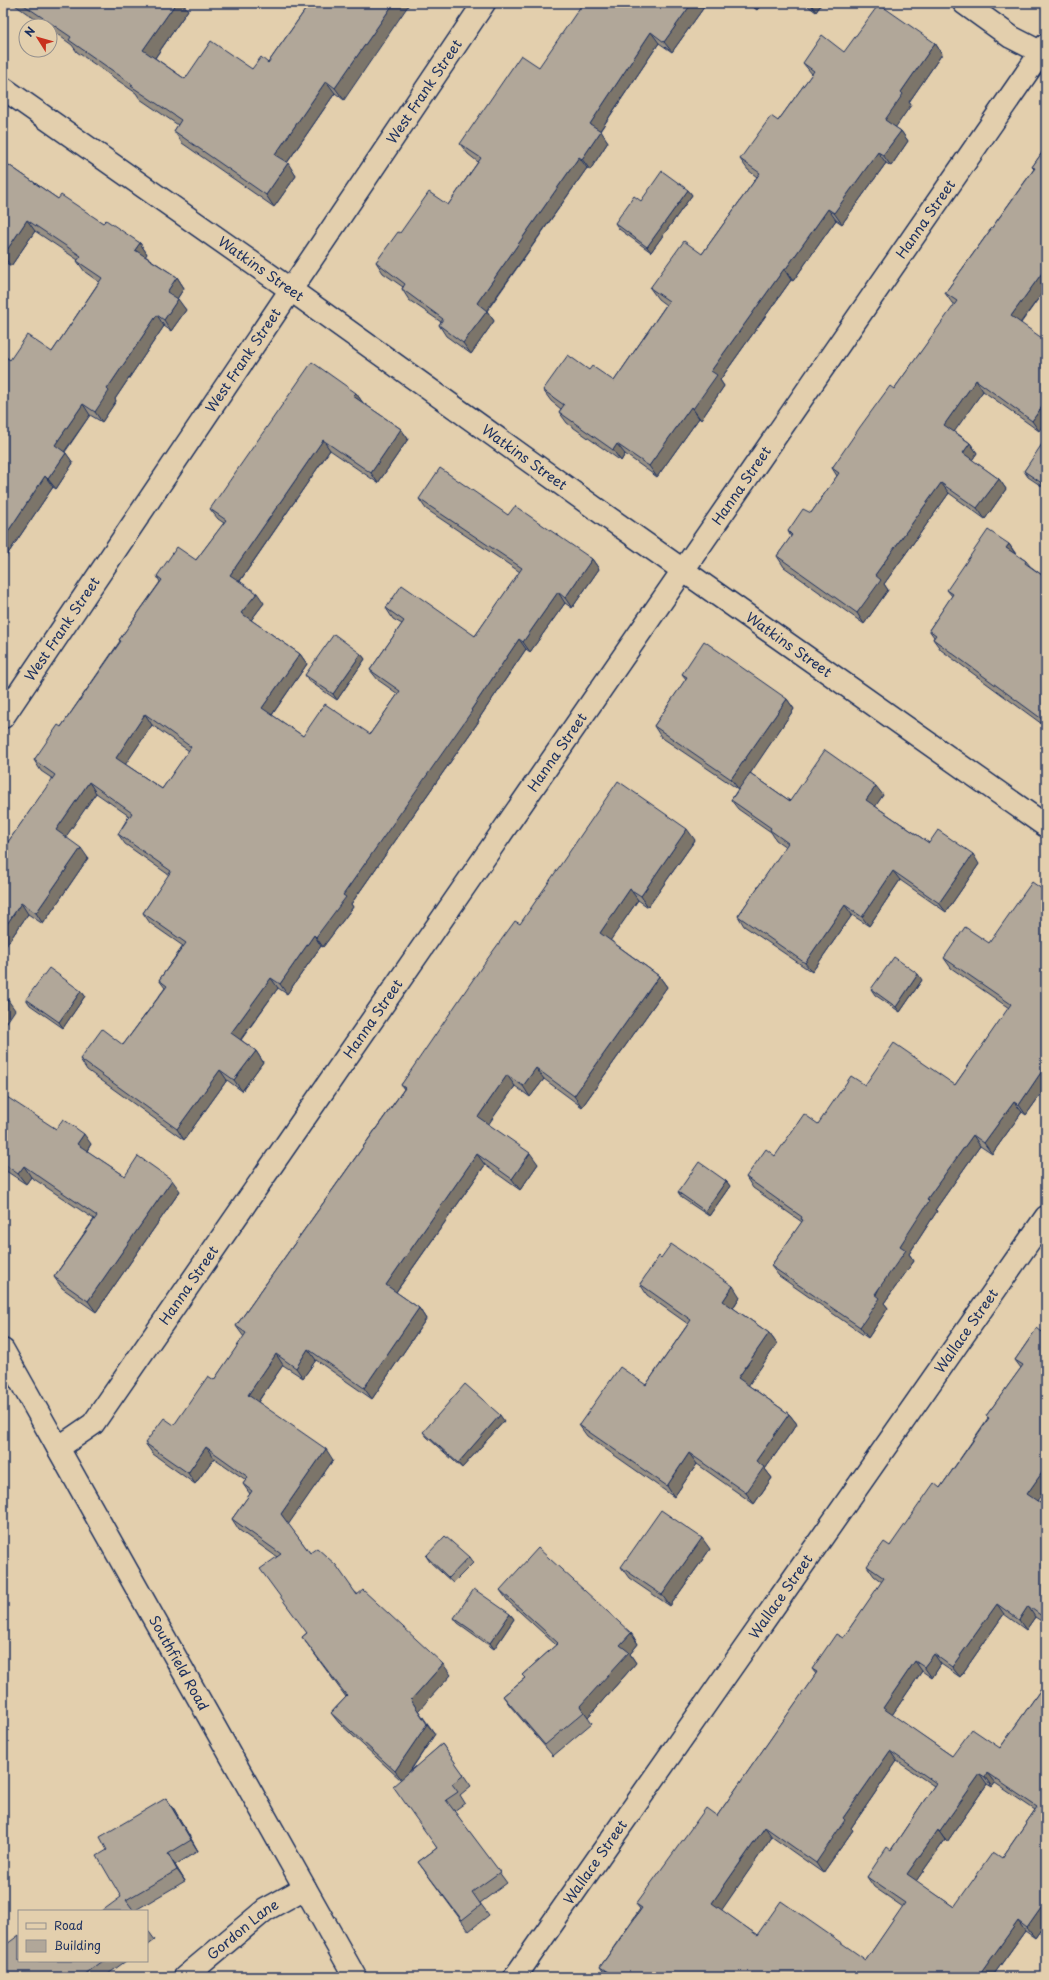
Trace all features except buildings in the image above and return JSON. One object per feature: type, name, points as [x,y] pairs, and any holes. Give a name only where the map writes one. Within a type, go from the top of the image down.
[{"type":"street","name":"West Frank Street","points":[[3,717],[484,3]]},
{"type":"street","points":[[964,3],[1011,37],[1044,50]]},
{"type":"street","name":"Hanna Street","points":[[58,1448],[93,1424],[1044,50]]},
{"type":"street","name":"Watkins Street","points":[[3,88],[291,290],[606,516],[1046,826]]},
{"type":"street","name":"Wallace Street","points":[[516,1977],[1046,1217]]},
{"type":"street","name":"Southfield Road","points":[[3,1350],[354,1977]]},
{"type":"street","name":"Gordon Lane","points":[[185,1977],[265,1910],[305,1888]]}]
